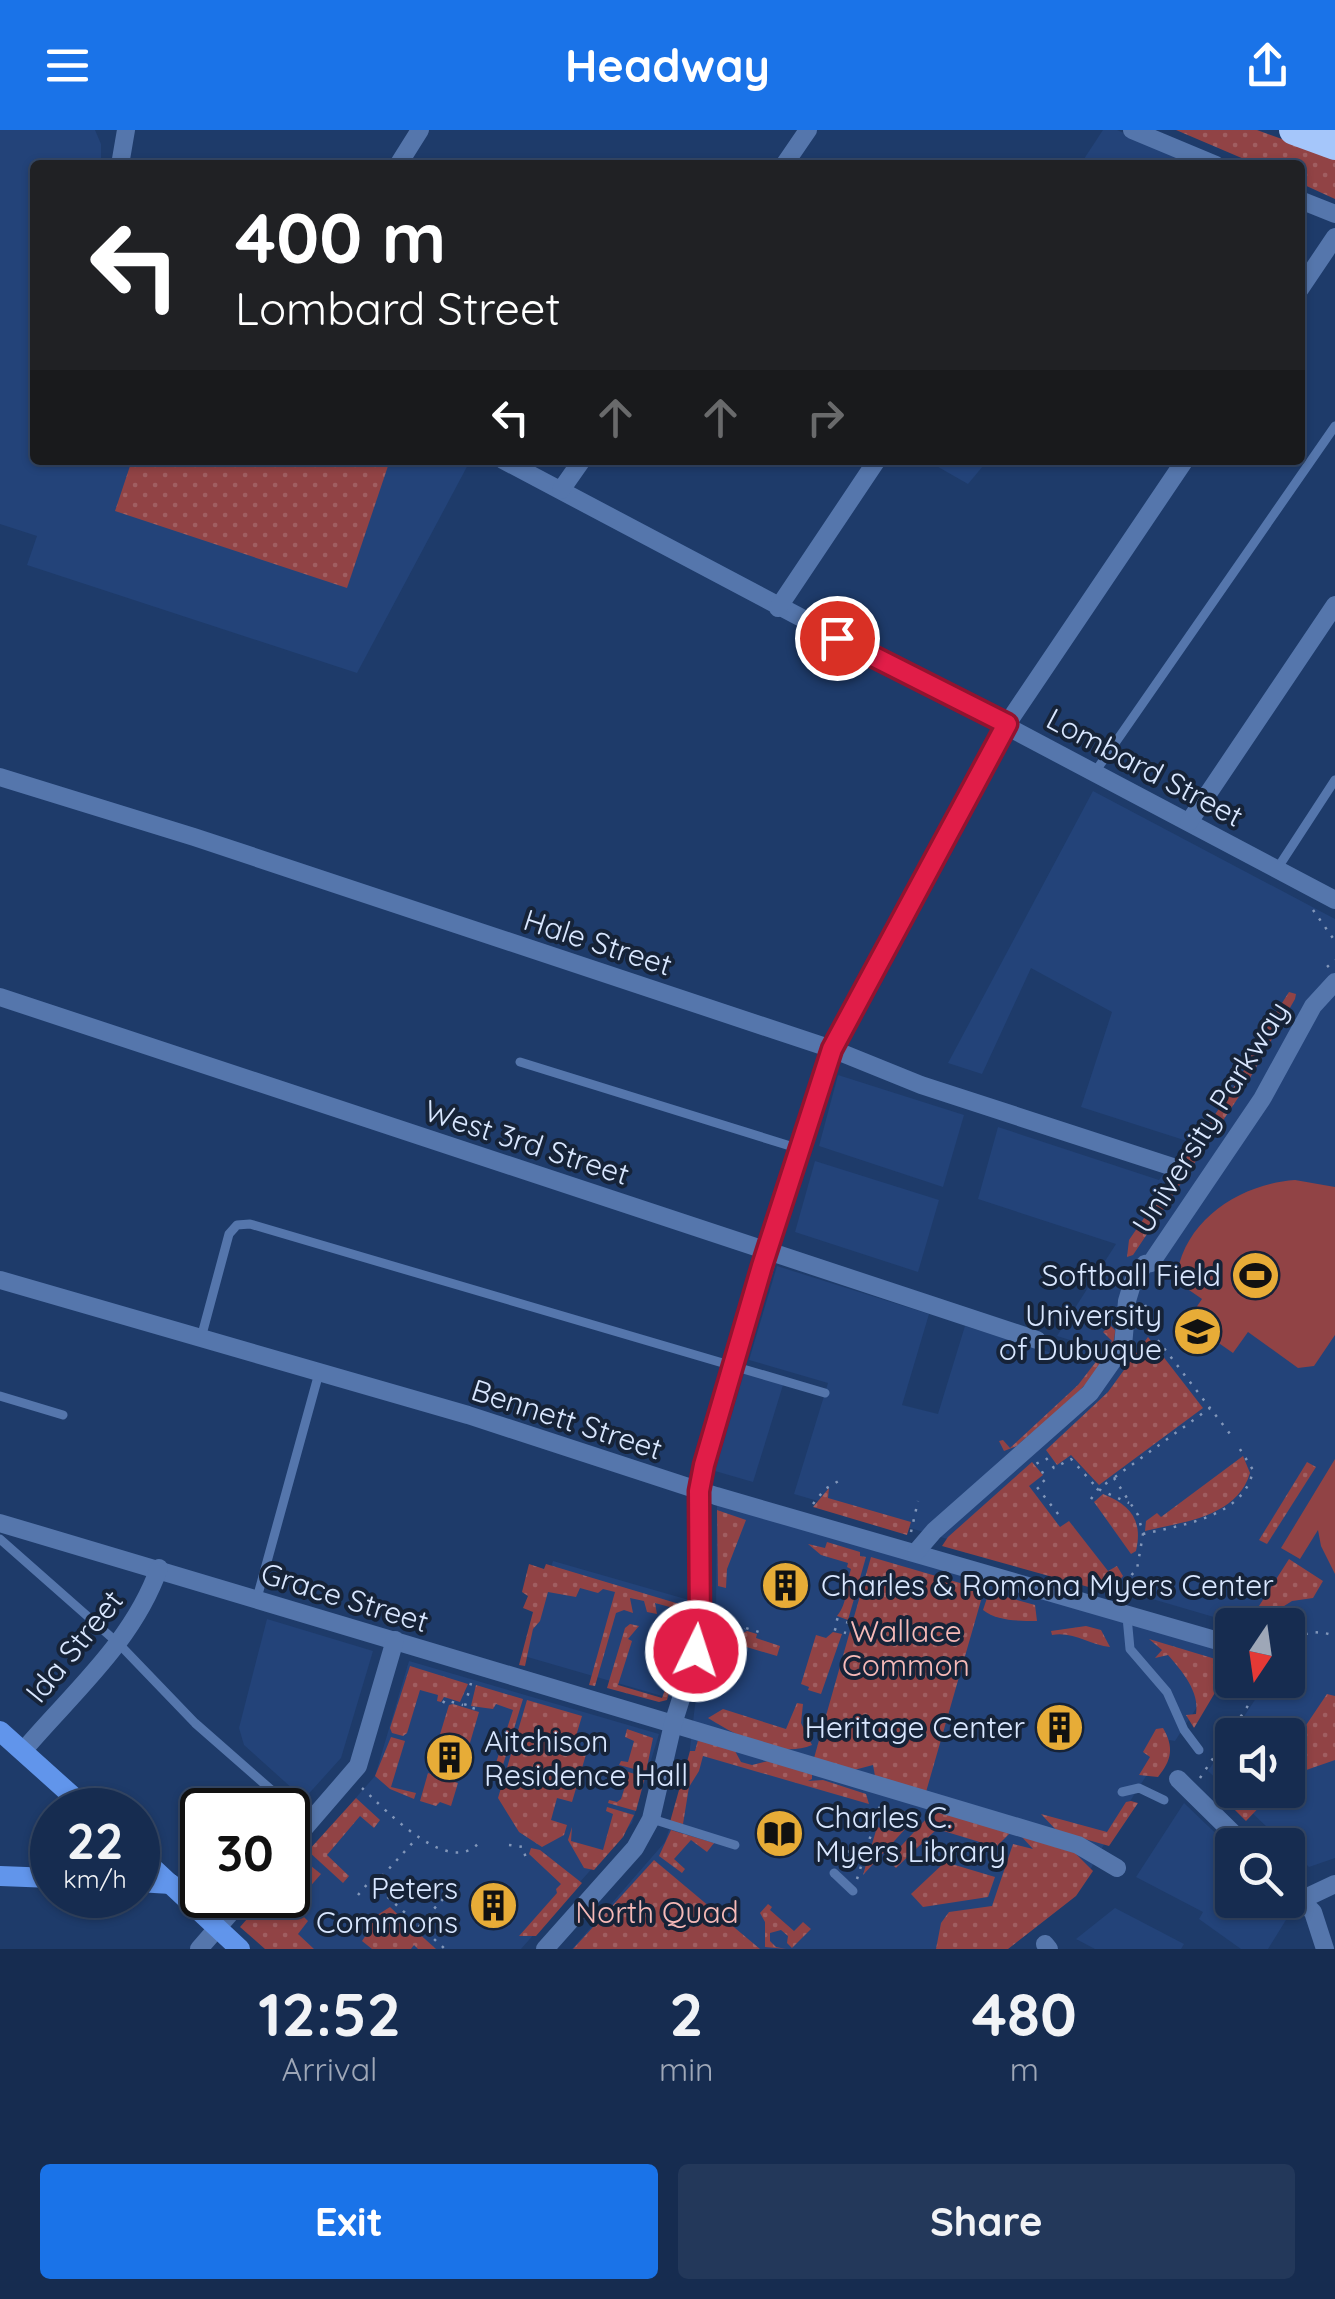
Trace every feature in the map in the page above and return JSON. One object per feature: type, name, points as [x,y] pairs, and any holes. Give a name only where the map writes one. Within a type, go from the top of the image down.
[{"type":"highway","points":[[1294,130],[1335,146]]},
{"type":"main road","points":[[0,1731],[63,1788]]},
{"type":"main road","points":[[160,1874],[240,1949]]},
{"type":"main road","points":[[0,1876],[30,1877]]},
{"type":"main road","points":[[160,1883],[171,1884]]},
{"type":"street","points":[[121,160],[126,130]]},
{"type":"street","points":[[401,160],[420,130]]},
{"type":"street","points":[[787,160],[808,130]]},
{"type":"street","points":[[1132,130],[1204,160]]},
{"type":"street","points":[[1305,202],[1335,214]]},
{"type":"street","points":[[1305,282],[1335,237]]},
{"type":"street","name":"Lombard Street","points":[[512,465],[1335,900]]},
{"type":"street","points":[[561,490],[578,465]]},
{"type":"street","points":[[778,608],[874,465]]},
{"type":"street","points":[[545,1949],[635,1848],[651,1819],[673,1724],[700,1634],[699,1491],[733,1366],[832,1049],[1007,724],[1182,465]]},
{"type":"street","points":[[1189,822],[1335,605]]},
{"type":"street","name":"Hale Street","points":[[0,776],[832,1049],[921,1085],[1176,1168]]},
{"type":"street","name":"University Parkway","points":[[1139,1294],[1150,1263],[1262,1100],[1329,976]]},
{"type":"street","name":"West 3rd Street","points":[[0,997],[1037,1340]]},
{"type":"street","name":"Bennett Street","points":[[0,1280],[468,1415],[699,1491],[912,1545],[1215,1641]]},
{"type":"street","points":[[912,1545],[1100,1381],[1123,1346],[1127,1301],[1139,1294]]},
{"type":"street","name":"Grace Street","points":[[0,1523],[1078,1845],[1117,1868]]},
{"type":"street","name":"Ida Street","points":[[23,1752],[119,1644],[148,1598],[159,1568]]},
{"type":"street","points":[[310,1822],[360,1759],[395,1640]]},
{"type":"street","points":[[1183,1784],[1228,1828]]},
{"type":"street","points":[[1305,1891],[1335,1884]]},
{"type":"street","points":[[1305,1904],[1313,1912],[1325,1949]]},
{"type":"street","points":[[199,1949],[225,1918]]},
{"type":"lane","points":[[1095,772],[1335,426]]},
{"type":"lane","points":[[1277,869],[1335,780]]},
{"type":"lane","points":[[520,1062],[800,1149]]},
{"type":"lane","points":[[200,1338],[230,1234],[236,1226],[250,1224],[825,1393]]},
{"type":"lane","points":[[256,1598],[319,1373]]},
{"type":"lane","points":[[0,1396],[63,1414]]},
{"type":"lane","points":[[0,1539],[119,1644],[196,1724],[269,1788]]},
{"type":"lane","points":[[1127,1614],[1130,1649],[1168,1692],[1188,1739],[1199,1750]]},
{"type":"lane","points":[[1122,1792],[1138,1788],[1164,1800]]},
{"type":"lane","points":[[651,1819],[735,1845]]},
{"type":"lane","points":[[834,1874],[853,1891]]},
{"type":"path","points":[[1316,890],[1309,904],[1335,941]]},
{"type":"path","points":[[1329,976],[1335,960]]},
{"type":"path","points":[[1139,1294],[1156,1323],[1150,1330],[1234,1439]]},
{"type":"path","points":[[1091,1499],[1098,1489],[1210,1408]]},
{"type":"path","points":[[1142,1534],[1206,1519],[1240,1496],[1253,1470],[1238,1446]]},
{"type":"path","points":[[1040,1450],[1052,1466],[1059,1468],[1070,1459],[1098,1489],[1130,1503]]},
{"type":"path","points":[[1034,1456],[1046,1479],[1037,1487],[1062,1519]]},
{"type":"path","points":[[1044,1472],[1052,1466]]},
{"type":"path","points":[[1106,1608],[1137,1570],[1142,1534],[1138,1515],[1114,1478]]},
{"type":"path","points":[[810,1508],[818,1495],[842,1479]]},
{"type":"path","points":[[912,1545],[918,1501]]},
{"type":"path","points":[[714,1619],[760,1632]]},
{"type":"path","points":[[836,1619],[849,1623]]},
{"type":"path","points":[[714,1645],[746,1628]]},
{"type":"path","points":[[834,1629],[846,1633]]},
{"type":"path","points":[[1305,1634],[1315,1631],[1335,1636]]},
{"type":"path","points":[[465,1706],[472,1682]]},
{"type":"path","points":[[1183,1784],[1200,1778],[1253,1698]]},
{"type":"path","points":[[443,1703],[444,1700],[480,1710]]},
{"type":"path","points":[[350,1776],[418,1837],[464,1852],[476,1848],[482,1839]]},
{"type":"path","points":[[853,1891],[886,1788]]},
{"type":"path","points":[[358,1895],[418,1837]]},
{"type":"path","points":[[508,1845],[523,1846],[527,1863]]},
{"type":"path","points":[[846,1851],[864,1856]]},
{"type":"path","points":[[372,1883],[445,1949]]},
{"type":"path","points":[[419,1926],[454,1886]]},
{"type":"shaded area","points":[[0,130],[95,130],[101,144],[101,160],[30,160],[30,465],[468,465],[357,673],[27,565],[37,536],[0,524]]},
{"type":"shaded area","points":[[1103,130],[1117,130],[1189,160],[1083,160]]},
{"type":"shaded area","points":[[935,465],[984,465],[968,484]]},
{"type":"shaded area","name":"University of Dubuque","points":[[1093,791],[1335,919],[1335,1858],[1309,1867],[1305,1863],[1305,1828],[1268,1828],[1247,1808],[1305,1808],[1305,1718],[1243,1718],[1256,1698],[1305,1698],[1305,1608],[1215,1608],[1215,1617],[794,1494],[828,1383],[749,1360],[777,1266],[929,1314],[902,1405],[938,1414],[965,1326],[1065,1357],[1070,1340],[1057,1336],[1116,1244],[978,1199],[998,1127],[1159,1180],[1187,1141],[1081,1107],[1112,1012],[1031,968],[982,1074],[948,1063]]},
{"type":"shaded area","points":[[838,1075],[964,1115],[943,1187],[819,1146]]},
{"type":"shaded area","name":"University of Dubuque","points":[[815,1161],[939,1200],[918,1272],[795,1232]]},
{"type":"shaded area","points":[[744,1373],[783,1385],[753,1482],[715,1471]]},
{"type":"shaded area","points":[[717,1503],[1215,1648],[1215,1679],[1175,1741],[1169,1740],[1084,1881],[1004,1949],[572,1949],[665,1842],[687,1774],[695,1705],[722,1609],[716,1606]]},
{"type":"shaded area","points":[[553,1561],[689,1600],[688,1635],[669,1698],[524,1656]]},
{"type":"shaded area","points":[[267,1619],[373,1651],[341,1758],[310,1792],[310,1788],[292,1788],[244,1745],[239,1728]]},
{"type":"shaded area","points":[[409,1661],[659,1734],[632,1823],[521,1949],[281,1949],[284,1918],[310,1918],[310,1850],[375,1776]]},
{"type":"shaded area","points":[[1184,1803],[1215,1833],[1215,1918],[1287,1918],[1268,1949],[1241,1949],[1199,1919],[1203,1912],[1136,1877]]},
{"type":"shaded area","points":[[1115,1908],[1184,1944],[1181,1949],[1095,1949],[1076,1939]]},
{"type":"green space","points":[[1176,130],[1257,130],[1335,158],[1335,199],[1305,185],[1305,160],[1246,160]]},
{"type":"green space","points":[[130,465],[388,465],[347,588],[115,511]]},
{"type":"green space","points":[[1289,992],[1296,994],[1295,999],[1242,1092],[1133,1255],[1127,1257],[1129,1240],[1240,1078]]},
{"type":"green space","name":"Softball Field","points":[[1295,1180],[1335,1187],[1335,1335],[1314,1366],[1298,1368],[1248,1332],[1233,1353],[1187,1321],[1202,1299],[1176,1281],[1189,1240],[1217,1210],[1254,1189]]},
{"type":"green space","points":[[1110,1325],[1115,1330],[1112,1345],[1092,1377],[1017,1446],[1004,1451],[999,1441],[1010,1448],[1078,1385],[1112,1341],[1103,1332]]},
{"type":"green space","points":[[1148,1337],[1203,1408],[1099,1485],[1071,1455],[1057,1465],[1046,1450],[1108,1392]]},
{"type":"green space","points":[[1243,1456],[1250,1473],[1233,1499],[1207,1515],[1145,1531],[1146,1521],[1157,1513],[1161,1517]]},
{"type":"green space","points":[[1335,1459],[1335,1574],[1318,1530],[1300,1559],[1281,1548]]},
{"type":"green space","points":[[1032,1462],[1043,1475],[1029,1486],[1060,1527],[1069,1521],[1108,1571],[1117,1566],[1123,1576],[1110,1593],[942,1546]]},
{"type":"green space","points":[[1307,1462],[1316,1467],[1267,1544],[1259,1540]]},
{"type":"green space","points":[[829,1488],[828,1498],[911,1522],[907,1535],[813,1507]]},
{"type":"green space","points":[[1103,1494],[1133,1515],[1138,1540],[1136,1551],[1131,1554],[1094,1502]]},
{"type":"green space","points":[[717,1510],[746,1520],[727,1569],[726,1588],[718,1586]]},
{"type":"green space","points":[[827,1542],[866,1557],[848,1620],[837,1616],[846,1594],[851,1569],[848,1563],[821,1555],[808,1544],[825,1548]]},
{"type":"green space","name":"Wallace Common","points":[[871,1557],[984,1590],[926,1792],[875,1776],[873,1765],[854,1770],[814,1758]]},
{"type":"green space","points":[[1289,1559],[1323,1581],[1313,1598],[1292,1601],[1281,1608],[1259,1606]]},
{"type":"green space","points":[[529,1564],[544,1569],[546,1564],[686,1606],[685,1624],[681,1624],[677,1609],[655,1603],[657,1614],[647,1612],[644,1601],[630,1598],[633,1613],[616,1613],[595,1686],[589,1685],[615,1592],[580,1588],[576,1597],[548,1592],[540,1621],[533,1629],[525,1666],[519,1665],[533,1612],[523,1608],[528,1596],[522,1592]]},
{"type":"green space","points":[[989,1592],[1035,1605],[1037,1621],[1008,1620],[989,1614],[983,1610]]},
{"type":"green space","points":[[630,1624],[639,1626],[628,1639],[632,1641],[618,1685],[662,1698],[667,1684],[671,1685],[667,1700],[659,1702],[607,1688],[625,1628]]},
{"type":"green space","points":[[1086,1626],[1101,1630],[1110,1647],[1067,1635],[1052,1635],[1051,1631]]},
{"type":"green space","points":[[747,1631],[780,1646],[777,1656],[743,1646],[739,1660],[724,1656],[709,1696],[704,1685],[715,1647]]},
{"type":"green space","points":[[833,1632],[842,1634],[821,1694],[808,1690],[801,1684],[816,1635],[826,1638]]},
{"type":"green space","points":[[1149,1639],[1215,1659],[1215,1693],[1194,1728],[1186,1715],[1196,1714],[1197,1706],[1189,1682],[1168,1655],[1155,1658],[1162,1650]]},
{"type":"green space","points":[[410,1666],[468,1684],[460,1702],[444,1697],[437,1701],[438,1695],[420,1690],[403,1736],[392,1733],[390,1728]]},
{"type":"green space","points":[[476,1685],[523,1699],[503,1765],[496,1763],[513,1710],[496,1704],[493,1709],[471,1706]]},
{"type":"green space","points":[[1327,1694],[1335,1696],[1335,1760],[1305,1770],[1305,1727]]},
{"type":"green space","points":[[527,1700],[582,1716],[573,1746],[587,1751],[572,1802],[557,1798],[551,1820],[567,1825],[564,1835],[542,1847],[519,1832],[498,1798]]},
{"type":"green space","points":[[797,1703],[803,1704],[801,1723],[812,1745],[799,1749],[758,1744],[708,1718],[723,1709],[786,1729]]},
{"type":"green space","points":[[449,1705],[479,1712],[467,1753],[437,1744]]},
{"type":"green space","points":[[1163,1728],[1170,1747],[1166,1765],[1158,1777],[1139,1775],[1150,1757],[1143,1752],[1156,1729]]},
{"type":"green space","points":[[627,1729],[653,1738],[646,1772],[619,1765],[621,1761],[628,1762],[634,1741],[625,1737]]},
{"type":"green space","points":[[391,1737],[405,1741],[391,1787],[416,1793],[414,1799],[390,1789],[375,1776]]},
{"type":"green space","points":[[698,1740],[735,1751],[741,1762],[752,1765],[768,1761],[812,1774],[808,1781],[823,1780],[866,1794],[869,1804],[703,1756],[689,1787],[683,1824],[670,1822],[690,1751],[695,1751]]},
{"type":"green space","points":[[618,1769],[645,1777],[636,1811],[608,1803],[621,1799],[627,1780],[625,1775],[617,1774]]},
{"type":"green space","points":[[428,1773],[458,1783],[451,1806],[420,1801]]},
{"type":"green space","points":[[356,1798],[380,1820],[374,1828],[360,1816],[327,1855],[349,1876],[343,1883],[310,1849]]},
{"type":"green space","points":[[1126,1802],[1138,1803],[1109,1846],[1057,1831],[1041,1814],[1107,1832]]},
{"type":"green space","points":[[607,1807],[634,1815],[623,1837],[594,1870],[584,1868],[568,1840],[572,1827],[571,1841],[603,1850],[613,1814],[606,1811]]},
{"type":"green space","points":[[1233,1808],[1248,1808],[1258,1808],[1246,1821]]},
{"type":"green space","points":[[898,1810],[919,1814],[863,1875],[877,1827],[892,1831],[905,1818],[892,1813]]},
{"type":"green space","points":[[935,1810],[1010,1833],[996,1847],[937,1829],[896,1868],[888,1860],[928,1817],[932,1818]]},
{"type":"green space","points":[[671,1830],[714,1843],[707,1852],[691,1840],[674,1859],[685,1869],[682,1873],[659,1856]]},
{"type":"green space","points":[[1021,1836],[1075,1853],[1093,1871],[1076,1896],[1008,1949],[936,1949],[941,1923],[949,1912],[992,1906],[1013,1844],[1033,1849]]},
{"type":"green space","points":[[531,1848],[540,1850],[582,1883],[536,1936],[519,1936],[561,1884],[529,1854]]},
{"type":"green space","name":"North Quad","points":[[654,1860],[760,1949],[573,1949]]},
{"type":"green space","points":[[945,1862],[995,1877],[988,1897],[923,1907],[911,1894]]},
{"type":"green space","points":[[310,1865],[321,1874],[310,1887]]},
{"type":"green space","points":[[768,1904],[794,1931],[803,1922],[811,1929],[792,1948],[781,1930],[770,1933],[770,1941],[786,1949],[765,1947],[765,1922],[760,1913]]},
{"type":"green space","points":[[390,1907],[412,1928],[410,1931],[415,1930],[436,1949],[418,1949],[414,1945],[411,1949],[372,1949],[362,1941],[368,1932],[366,1922]]},
{"type":"green space","points":[[248,1918],[305,1918],[308,1921],[298,1934],[314,1949],[265,1949],[240,1927]]},
{"type":"place","name":"Softball Field","points":[[1256,1275]]},
{"type":"place","name":"University of Dubuque","points":[[1197,1332]]},
{"type":"place","name":"Charles & Romona Myers Center","points":[[786,1585]]},
{"type":"place","name":"Heritage Center","points":[[1060,1727]]},
{"type":"place","name":"Aitchison Residence Hall","points":[[449,1758]]},
{"type":"place","name":"Charles C. Myers Library","points":[[780,1834]]},
{"type":"place","name":"Peters Commons","points":[[493,1905]]},
{"type":"route","points":[[696,1651],[700,1634],[699,1491],[704,1465],[762,1266],[832,1049],[1007,724],[837,638]]}]
